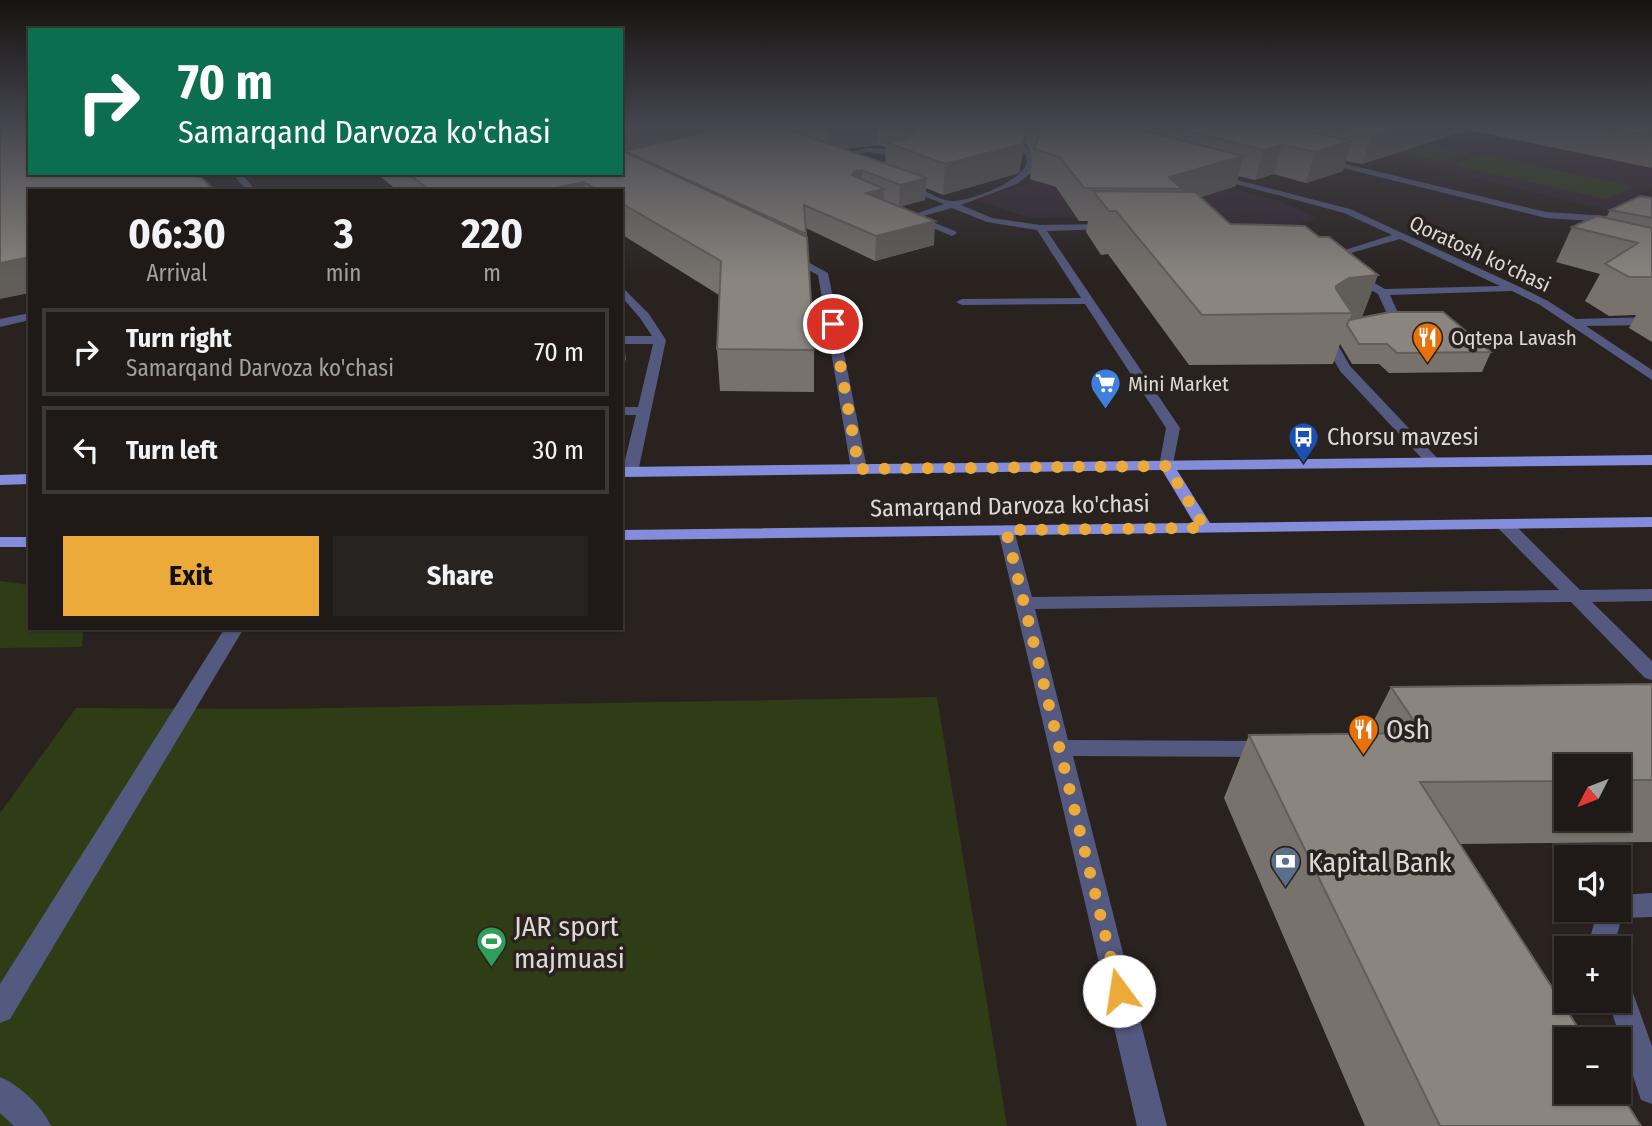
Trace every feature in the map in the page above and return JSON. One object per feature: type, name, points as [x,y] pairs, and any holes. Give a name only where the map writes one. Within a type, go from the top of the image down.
[{"type":"main road","name":"Samarqand Darvoza ko'chasi","points":[[626,472],[1652,460]]},
{"type":"main road","points":[[1167,466],[1205,528]]},
{"type":"main road","points":[[0,480],[28,479]]},
{"type":"main road","name":"Samarqand Darvoza ko'chasi","points":[[623,535],[1652,522]]},
{"type":"main road","points":[[0,542],[28,542]]},
{"type":"street","points":[[238,175],[250,189]]},
{"type":"street","points":[[911,217],[998,189],[1026,175]]},
{"type":"street","name":"Qoratosh ko'chasi","points":[[1214,175],[1347,211],[1397,237],[1544,303],[1652,376]]},
{"type":"street","points":[[1381,175],[1546,215],[1609,219],[1652,231]]},
{"type":"street","points":[[891,180],[990,220],[1040,228],[1117,226]]},
{"type":"street","points":[[901,213],[952,233]]},
{"type":"street","points":[[1609,219],[1620,214]]},
{"type":"street","points":[[1040,228],[1173,428],[1167,466]]},
{"type":"street","points":[[1397,237],[1318,259],[1383,292],[1516,289]]},
{"type":"street","points":[[775,249],[823,273],[859,469]]},
{"type":"street","points":[[623,291],[645,316],[660,340],[626,472]]},
{"type":"street","points":[[1362,330],[1374,328],[1394,317],[1383,292]]},
{"type":"street","points":[[962,302],[1089,301]]},
{"type":"street","points":[[0,323],[28,316]]},
{"type":"street","points":[[1573,323],[1652,321]]},
{"type":"street","points":[[1336,332],[1327,337],[1345,368],[1434,463]]},
{"type":"street","points":[[623,340],[660,340]]},
{"type":"street","points":[[623,411],[643,411]]},
{"type":"street","points":[[1504,524],[1652,673]]},
{"type":"street","points":[[1006,530],[1152,1126]]},
{"type":"street","points":[[1024,603],[1652,595]]},
{"type":"street","points":[[0,1009],[234,630]]},
{"type":"street","points":[[1060,748],[1290,749]]},
{"type":"street","points":[[1631,906],[1652,905]]},
{"type":"street","points":[[1626,1013],[1652,1089]]},
{"type":"street","points":[[0,1092],[36,1126]]},
{"type":"shaded area","points":[[1033,175],[1185,175],[1276,200],[1318,218],[1273,233],[1200,217],[1030,218],[976,200],[1033,182]]},
{"type":"shaded area","points":[[1459,175],[1652,175],[1652,188],[1607,210]]},
{"type":"green space","points":[[1495,175],[1577,175],[1634,187],[1605,199]]},
{"type":"green space","points":[[0,581],[28,585],[28,630],[83,630],[82,647],[0,648]]},
{"type":"green space","name":"JAR sport majmuasi","points":[[937,697],[1007,1126],[0,1126],[0,813],[76,708],[275,709]]},
{"type":"building","points":[[0,175],[196,175],[213,189],[28,189],[28,257],[0,263]]},
{"type":"building","points":[[410,175],[673,175],[807,237],[814,350],[717,349],[721,261],[623,204],[623,189],[596,189],[584,182],[551,189],[428,189]]},
{"type":"building","points":[[676,175],[852,175],[884,189],[866,193],[935,221],[876,236],[804,205],[806,234]]},
{"type":"building","points":[[874,175],[917,175],[927,178],[900,185]]},
{"type":"building","points":[[1074,175],[1178,175],[1169,177],[1182,189],[1084,188]]},
{"type":"building","points":[[1093,191],[1195,192],[1230,224],[1305,226],[1319,237],[1329,237],[1378,275],[1349,278],[1336,286],[1352,313],[1202,315],[1116,211],[1109,211]]},
{"type":"building","points":[[1640,196],[1652,198],[1652,218],[1610,210]]},
{"type":"building","points":[[1597,216],[1652,228],[1652,277],[1629,277],[1605,264],[1638,243],[1572,227]]},
{"type":"building","points":[[1390,312],[1443,312],[1491,352],[1397,353],[1387,344],[1359,344],[1347,325],[1349,320]]},
{"type":"building","points":[[1652,684],[1652,780],[1631,780],[1631,754],[1554,754],[1554,781],[1420,782],[1554,990],[1554,1013],[1569,1013],[1578,1027],[1554,1027],[1554,1104],[1627,1104],[1641,1126],[1440,1126],[1249,735],[1422,733],[1391,687]]},
{"type":"place","name":"Oqtepa Lavash","points":[[1428,365]]},
{"type":"place","name":"Mini Market","points":[[1105,411]]},
{"type":"place","name":"Chorsu mavzesi","points":[[1304,464]]},
{"type":"place","name":"Osh","points":[[1363,756]]},
{"type":"place","name":"Kapital Bank","points":[[1285,889]]},
{"type":"place","name":"JAR sport majmuasi","points":[[491,969]]},
{"type":"route","points":[[833,324],[859,469],[1167,466],[1205,528],[1006,530],[1119,991]]}]
